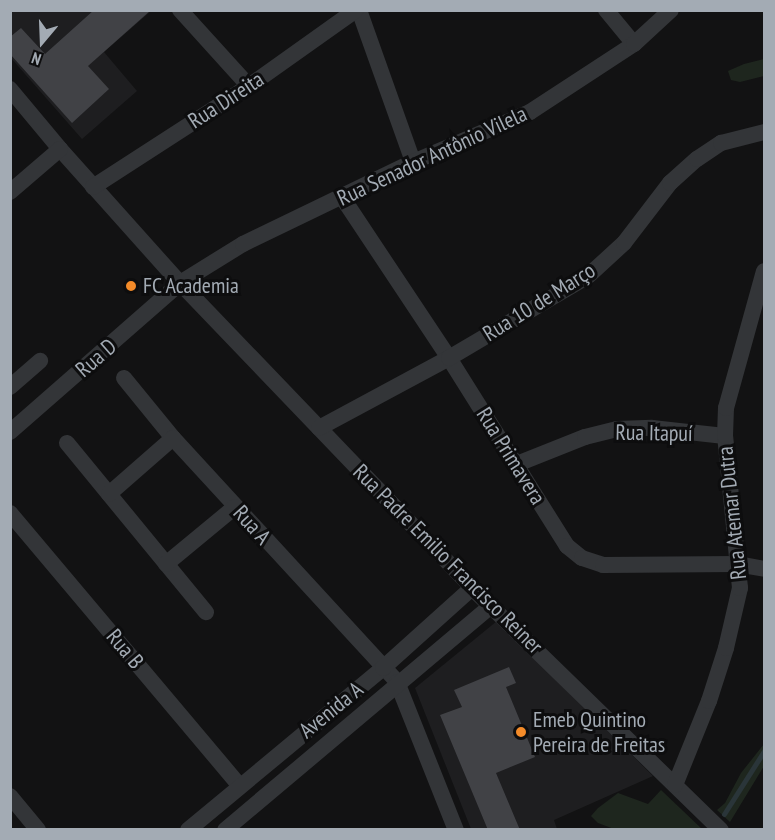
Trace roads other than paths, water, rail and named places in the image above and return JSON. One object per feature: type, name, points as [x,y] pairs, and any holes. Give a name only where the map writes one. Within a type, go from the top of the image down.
[{"type":"street","points":[[180,10],[249,86]]},
{"type":"street","points":[[358,10],[413,162]]},
{"type":"street","name":"Rua Direita","points":[[93,187],[249,86],[358,10]]},
{"type":"street","points":[[606,10],[634,44]]},
{"type":"street","name":"Rua Senador Antônio Vilela","points":[[180,283],[243,244],[413,162],[530,112],[634,44],[671,10]]},
{"type":"street","name":"Rua Padre Emilio Francisco Reiner","points":[[10,88],[93,187],[180,283],[472,588],[721,830]]},
{"type":"street","name":"Rua 10 de Março","points":[[319,428],[449,358],[588,276],[624,243],[670,183],[697,159],[721,142],[765,132]]},
{"type":"street","points":[[10,192],[60,149]]},
{"type":"street","name":"Rua Primavera","points":[[342,197],[449,358],[567,546],[582,558],[603,565],[737,564],[765,569]]},
{"type":"street","name":"Rua Atemar Dutra","points":[[675,785],[710,701],[726,648],[740,588],[725,436],[726,408],[765,271]]},
{"type":"street","name":"Rua D","points":[[10,432],[180,283]]},
{"type":"street","points":[[10,387],[40,362]]},
{"type":"street","name":"Rua A","points":[[124,378],[173,438],[397,682]]},
{"type":"street","name":"Rua Itapuí","points":[[517,464],[585,437],[618,429],[652,428],[725,436]]},
{"type":"street","points":[[109,494],[173,438]]},
{"type":"street","points":[[67,443],[206,612]]},
{"type":"street","points":[[166,564],[235,507]]},
{"type":"street","name":"Rua B","points":[[10,513],[239,785]]},
{"type":"street","name":"Avenida A","points":[[188,830],[239,785],[383,668],[472,588]]},
{"type":"street","name":"Avenida A","points":[[225,830],[397,682],[492,605]]},
{"type":"street","points":[[397,682],[456,830]]},
{"type":"street","points":[[10,796],[38,830]]},
{"type":"waterway","points":[[724,814],[764,751]]},
{"type":"place","name":"FC Academia","points":[[131,286]]},
{"type":"place","name":"Emeb Quintino Pereira de Freitas","points":[[521,732]]}]
